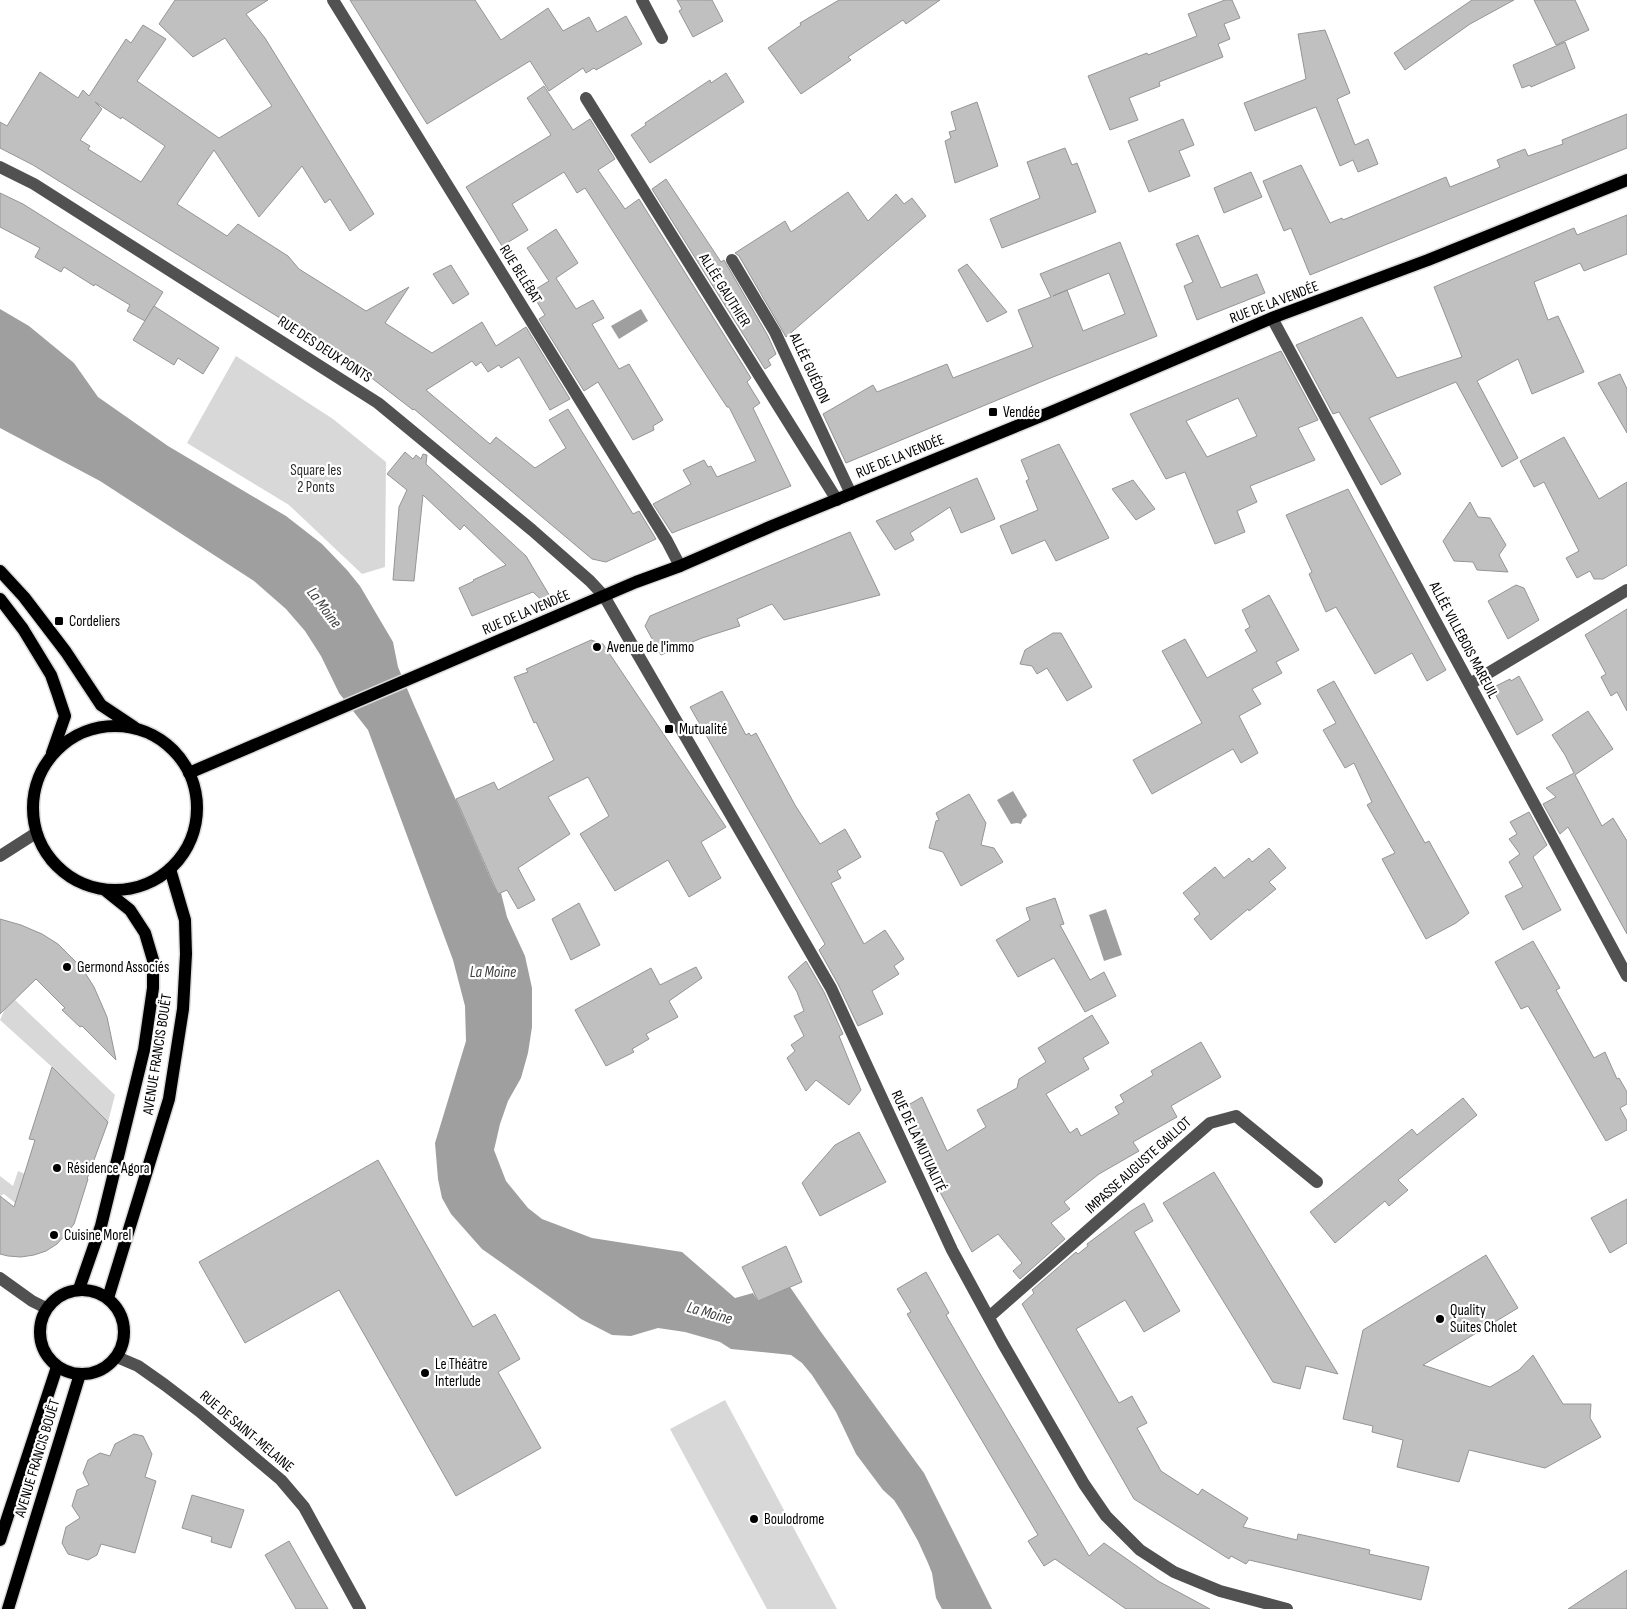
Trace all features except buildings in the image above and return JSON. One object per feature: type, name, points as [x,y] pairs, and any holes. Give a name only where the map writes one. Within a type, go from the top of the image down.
[{"type":"main road","name":"RUE DE LA VENDÉE","points":[[189,773],[604,596],[680,566],[1272,318],[1419,263],[1627,180]]},
{"type":"main road","points":[[0,571],[24,597],[66,652],[101,705],[134,727],[166,742],[177,754],[189,773],[197,805],[196,822],[191,840],[183,855],[170,869],[150,881],[126,888],[105,890],[84,886],[62,872],[47,855],[36,833],[33,813],[34,791],[40,771],[52,753],[64,716],[50,675],[24,629],[0,599]]},
{"type":"main road","points":[[52,753],[72,738],[90,731],[108,726],[134,727]]},
{"type":"main road","name":"AVENUE FRANCIS BOUËT","points":[[108,1298],[169,1099],[183,1009],[185,920],[170,869]]},
{"type":"main road","name":"AVENUE FRANCIS BOUËT","points":[[79,1289],[105,1209],[144,1050],[154,988],[153,960],[145,933],[130,910],[105,890]]},
{"type":"main road","points":[[79,1289],[99,1293],[108,1298],[117,1308],[123,1320],[122,1345],[117,1356],[107,1367],[94,1373],[80,1374],[68,1372],[57,1366],[41,1346],[39,1333],[41,1320],[46,1308],[55,1298],[66,1292],[79,1289]]},
{"type":"main road","name":"AVENUE FRANCIS BOUËT","points":[[0,1540],[57,1366]]},
{"type":"main road","name":"AVENUE FRANCIS BOUËT","points":[[8,1609],[80,1374]]},
{"type":"street","name":"RUE BELÉBAT","points":[[333,0],[680,566]]},
{"type":"street","points":[[642,0],[662,38]]},
{"type":"street","name":"ALLÉE GAUTHIER","points":[[586,98],[836,500]]},
{"type":"street","name":"RUE DES DEUX PONTS","points":[[0,167],[34,184],[378,403],[532,530],[590,581],[604,596]]},
{"type":"street","name":"ALLÉE GUÉDON","points":[[732,260],[775,332],[851,494]]},
{"type":"street","name":"ALLÉE VILLEBOIS MAREUIL","points":[[1272,318],[1627,976]]},
{"type":"street","points":[[1470,684],[1627,590]]},
{"type":"street","name":"RUE DE LA MUTUALITÉ","points":[[604,596],[831,988],[952,1250],[1084,1484],[1106,1516],[1140,1550],[1174,1572],[1220,1591],[1287,1609]]},
{"type":"street","points":[[0,856],[36,833]]},
{"type":"street","name":"IMPASSE AUGUSTE GAILLOT","points":[[989,1317],[1210,1123],[1236,1116],[1317,1182]]},
{"type":"street","points":[[0,1278],[32,1301],[46,1308]]},
{"type":"street","name":"RUE DE SAINT-MELAINE","points":[[117,1356],[138,1366],[165,1385],[282,1480],[304,1507],[360,1609]]},
{"type":"green space","name":"Square les 2 Ponts","points":[[236,356],[333,419],[386,462],[385,567],[362,574],[289,505],[187,443]]},
{"type":"green space","points":[[15,1000],[115,1095],[108,1122],[52,1067],[0,1020],[5,1009]]},
{"type":"green space","points":[[18,1171],[25,1174],[20,1207],[4,1194],[0,1196],[0,1176],[13,1186]]},
{"type":"green space","name":"Boulodrome","points":[[725,1400],[837,1609],[767,1609],[670,1429]]},
{"type":"water","name":"La Moine","points":[[0,309],[29,326],[74,363],[98,397],[168,446],[286,516],[322,544],[360,586],[393,642],[398,667],[414,705],[493,884],[498,894],[501,893],[507,917],[525,956],[532,988],[532,1027],[528,1053],[521,1078],[508,1101],[494,1150],[506,1181],[528,1208],[542,1219],[592,1238],[682,1252],[735,1298],[753,1293],[758,1301],[790,1287],[924,1473],[992,1609],[942,1609],[936,1598],[932,1573],[928,1563],[901,1511],[856,1454],[836,1412],[802,1363],[791,1355],[731,1349],[720,1342],[685,1332],[658,1328],[631,1336],[612,1335],[581,1319],[482,1249],[451,1214],[442,1198],[438,1179],[435,1143],[466,1041],[465,1006],[453,960],[368,730],[339,693],[321,656],[305,631],[286,609],[254,581],[100,481],[0,428]]},
{"type":"water","points":[[641,309],[648,321],[619,339],[611,326]]},
{"type":"water","points":[[1013,791],[1027,815],[1021,824],[1011,824],[997,800]]},
{"type":"water","points":[[1106,909],[1122,955],[1104,961],[1089,915]]},
{"type":"place","name":"Vendée","points":[[993,412]]},
{"type":"place","name":"Cordeliers","points":[[59,621]]},
{"type":"place","name":"Avenue de l'immo","points":[[597,647]]},
{"type":"place","name":"Mutualité","points":[[669,729]]},
{"type":"place","name":"Germond Associés","points":[[67,967]]},
{"type":"place","name":"Résidence Agora","points":[[57,1168]]},
{"type":"place","name":"Cuisine Morel","points":[[54,1235]]},
{"type":"place","name":"Quality Suites Cholet","points":[[1440,1319]]},
{"type":"place","name":"Le Théâtre Interlude","points":[[425,1373]]},
{"type":"place","name":"Boulodrome","points":[[754,1519]]}]
